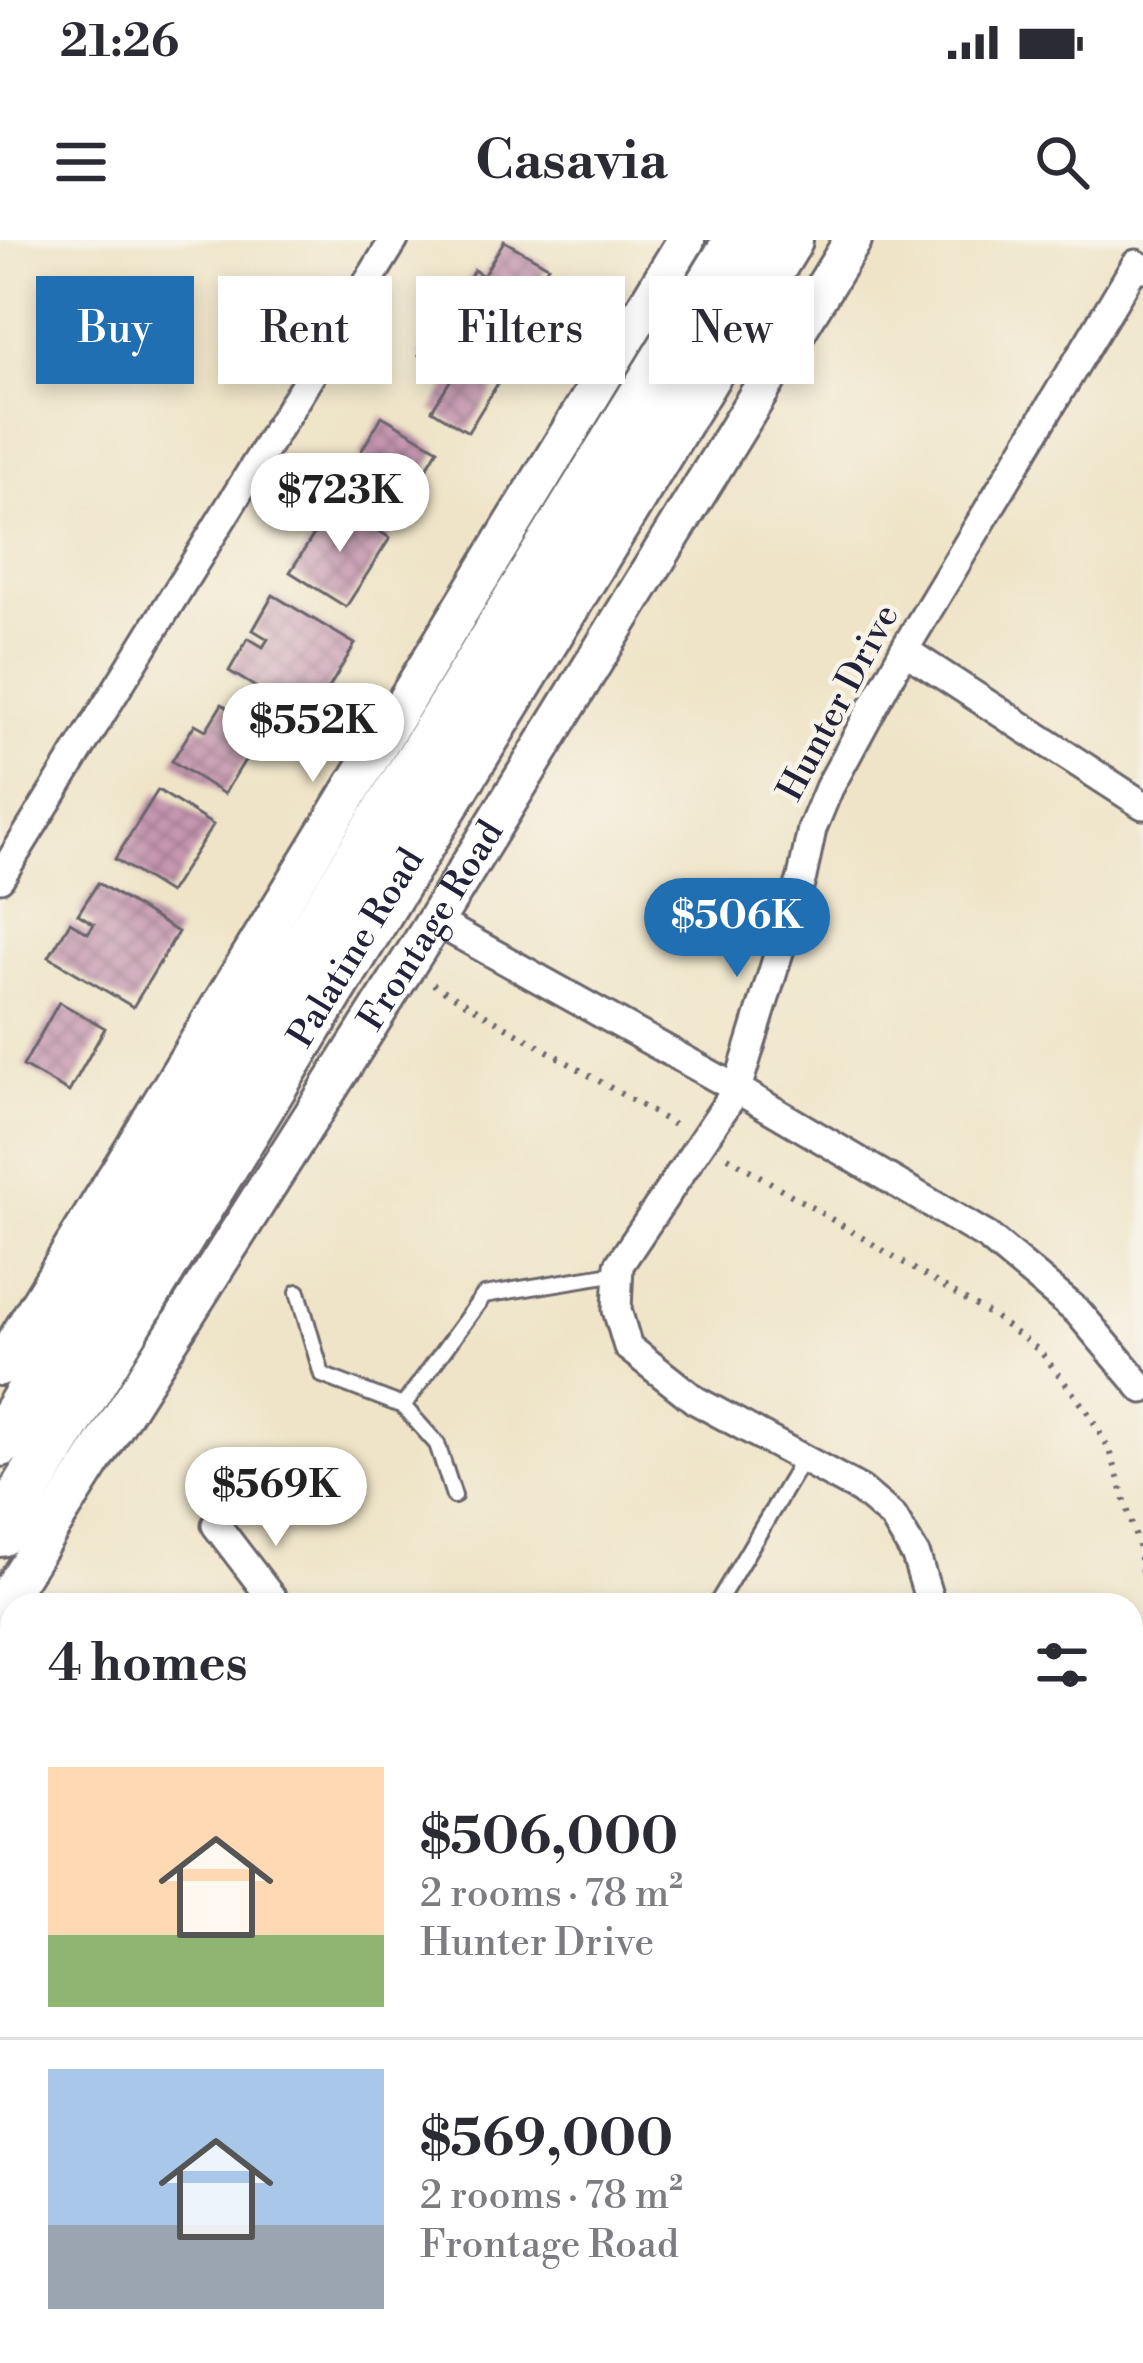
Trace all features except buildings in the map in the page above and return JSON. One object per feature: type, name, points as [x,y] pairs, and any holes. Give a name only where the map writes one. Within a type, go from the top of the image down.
[{"type":"highway","name":"Palatine Road","points":[[0,1442],[739,240]]},
{"type":"highway","name":"Palatine Road","points":[[0,1532],[788,240]]},
{"type":"highway","points":[[0,1432],[58,1347]]},
{"type":"street","points":[[0,878],[394,240]]},
{"type":"street","name":"Frontage Road","points":[[9,1593],[448,929],[853,240]]},
{"type":"street","points":[[0,1367],[684,241]]},
{"type":"street","name":"Hunter Drive","points":[[618,1273],[737,1089],[802,877],[812,829],[829,788],[904,650],[1140,266]]},
{"type":"street","points":[[904,650],[1143,805]]},
{"type":"street","points":[[448,929],[737,1089],[988,1237],[1078,1312],[1143,1389]]},
{"type":"street","points":[[618,1273],[617,1310],[628,1347],[695,1400],[861,1490],[893,1517],[916,1556],[927,1593]]},
{"type":"street","points":[[216,1526],[268,1593]]},
{"type":"lane","points":[[403,1406],[484,1295],[618,1273]]},
{"type":"lane","points":[[298,1292],[322,1375],[403,1406],[437,1444],[454,1496]]},
{"type":"lane","points":[[723,1593],[803,1459]]},
{"type":"path","points":[[448,929],[432,983],[994,1317],[1040,1352],[1110,1450],[1143,1579]]}]
